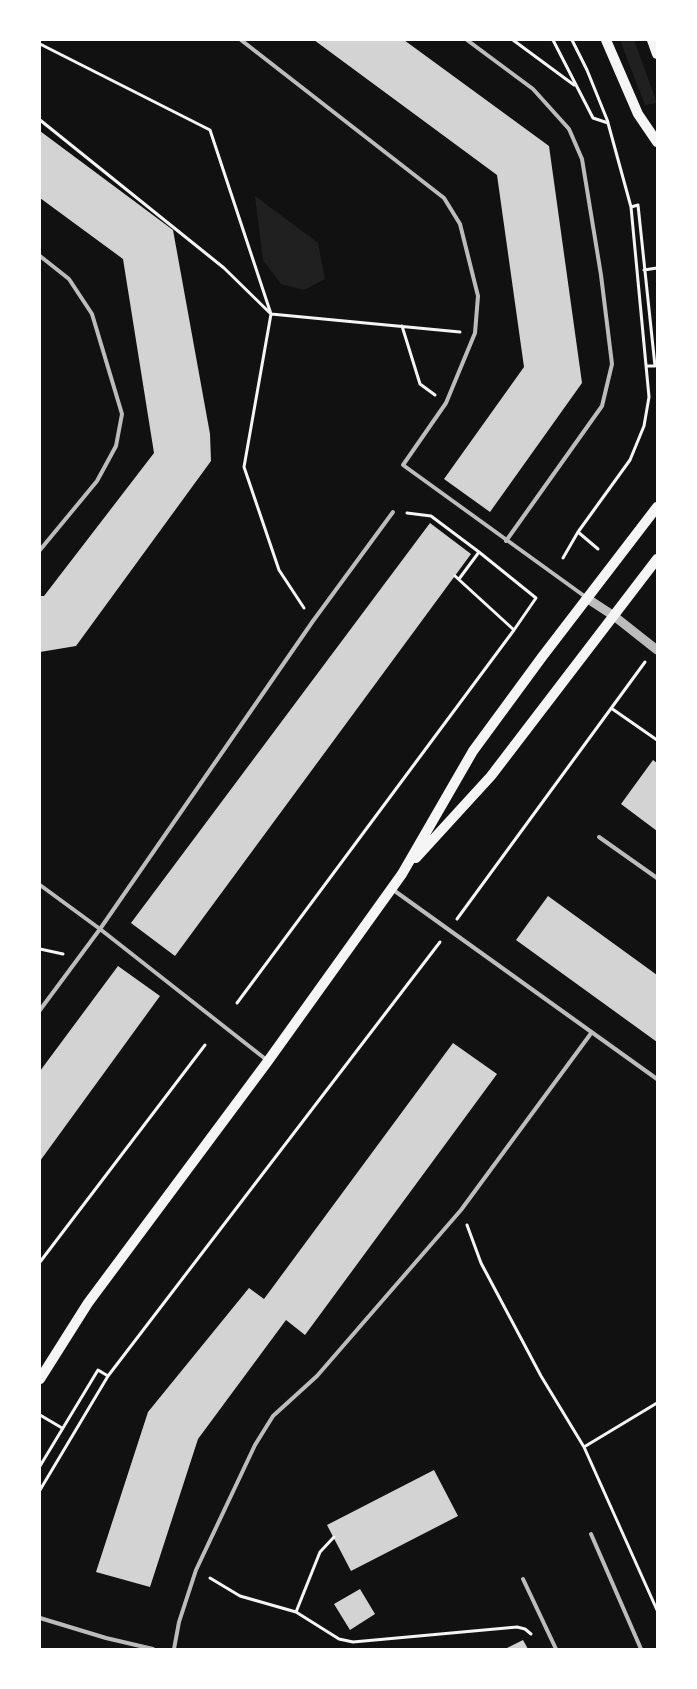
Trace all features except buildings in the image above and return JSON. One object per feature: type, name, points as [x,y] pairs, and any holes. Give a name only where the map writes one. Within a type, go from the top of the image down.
[{"type":"main road","points":[[606,40],[638,114],[657,142]]},
{"type":"main road","points":[[652,40],[657,54]]},
{"type":"main road","points":[[40,1378],[88,1303],[268,1061],[392,889],[473,751],[542,657],[657,507]]},
{"type":"main road","points":[[402,874],[491,776],[657,560]]},
{"type":"street","points":[[588,599],[614,616],[657,650]]},
{"type":"lane","points":[[241,40],[444,198],[460,224],[478,296],[475,333],[446,403],[403,465],[588,599]]},
{"type":"lane","points":[[467,40],[533,89],[569,129],[582,159],[601,275],[612,364],[602,406],[506,541]]},
{"type":"lane","points":[[40,256],[68,279],[92,314],[122,414],[116,446],[97,481],[40,550]]},
{"type":"lane","points":[[40,1010],[100,929],[312,621],[393,512]]},
{"type":"lane","points":[[599,837],[657,878]]},
{"type":"lane","points":[[40,885],[100,929],[268,1061]]},
{"type":"lane","points":[[392,889],[657,1079]]},
{"type":"lane","points":[[174,1649],[179,1622],[196,1570],[255,1445],[273,1416],[317,1376],[461,1210],[592,1032]]},
{"type":"lane","points":[[591,1534],[641,1649]]},
{"type":"lane","points":[[523,1579],[556,1649]]},
{"type":"lane","points":[[40,1618],[106,1638],[153,1649]]},
{"type":"path","points":[[514,40],[575,85],[553,40]]},
{"type":"path","points":[[572,40],[587,70],[608,123]]},
{"type":"path","points":[[40,44],[210,130],[271,314],[244,467],[279,570],[312,621]]},
{"type":"path","points":[[40,120],[224,268],[271,314],[475,333]]},
{"type":"path","points":[[631,207],[638,205],[655,366],[647,366]]},
{"type":"path","points":[[644,270],[657,268]]},
{"type":"path","points":[[402,326],[420,384],[446,403]]},
{"type":"path","points":[[238,1003],[536,598],[431,516],[393,512]]},
{"type":"path","points":[[578,532],[598,549]]},
{"type":"path","points":[[459,579],[478,552]]},
{"type":"path","points":[[455,576],[514,630]]},
{"type":"path","points":[[40,1490],[108,1376],[449,930],[645,661]]},
{"type":"path","points":[[610,708],[657,740]]},
{"type":"path","points":[[40,949],[78,958]]},
{"type":"path","points":[[40,1262],[205,1045]]},
{"type":"path","points":[[461,1210],[481,1263],[541,1376],[584,1447],[657,1610]]},
{"type":"path","points":[[40,1466],[98,1370],[108,1376]]},
{"type":"path","points":[[584,1447],[657,1403]]},
{"type":"path","points":[[40,1415],[62,1428]]},
{"type":"path","points":[[296,1612],[320,1552],[334,1537]]},
{"type":"path","points":[[196,1570],[240,1596],[296,1612],[339,1639],[353,1642],[517,1627],[525,1629],[532,1635],[535,1642]]},
{"type":"shaded area","points":[[620,40],[634,40],[657,103],[645,105]]},
{"type":"shaded area","points":[[255,196],[318,243],[325,279],[304,290],[281,284],[263,260]]}]
